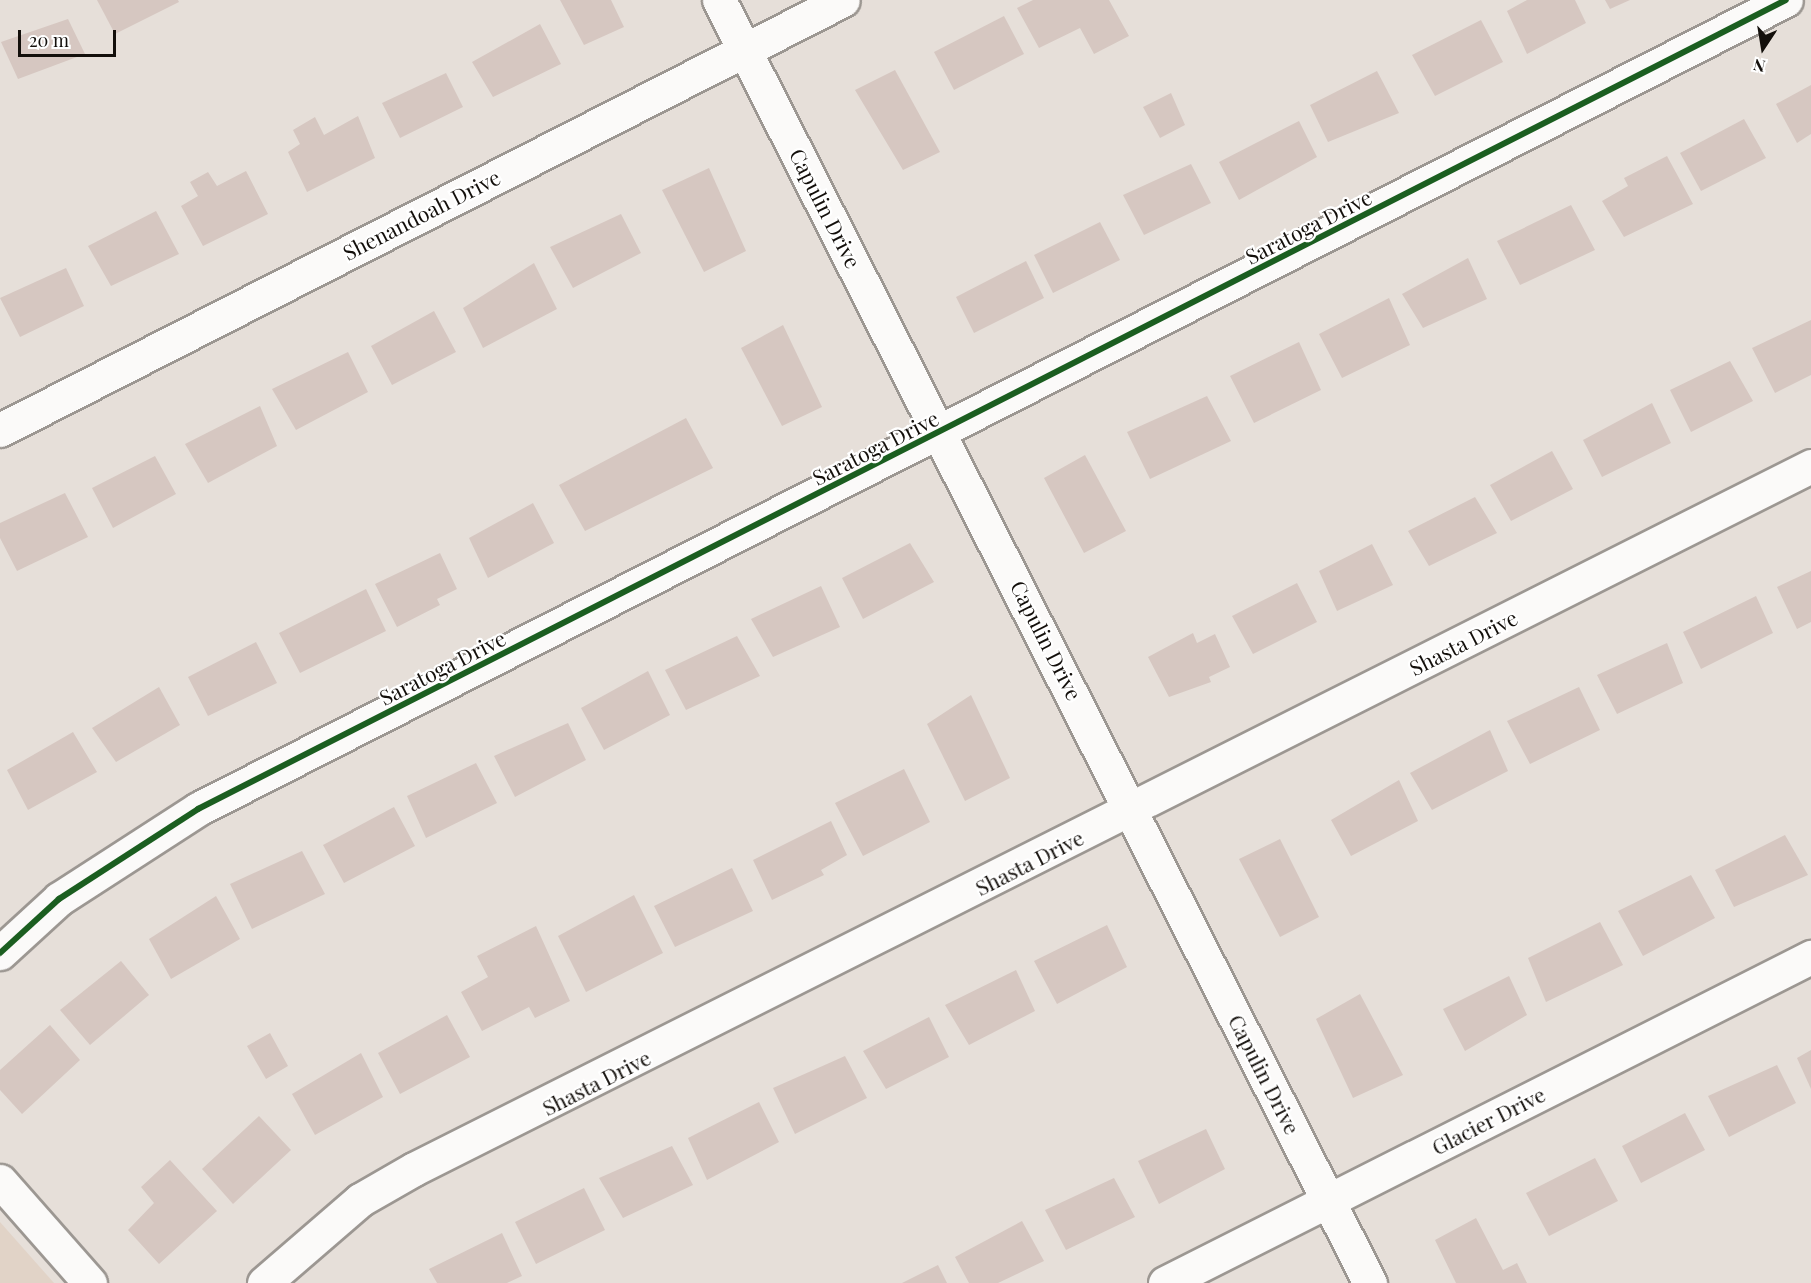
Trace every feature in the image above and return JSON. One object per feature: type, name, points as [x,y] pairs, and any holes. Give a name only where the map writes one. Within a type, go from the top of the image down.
[{"type":"street","name":"Capulin Drive","points":[[719,0],[1134,810],[1370,1283]]},
{"type":"street","name":"Shenandoah Drive","points":[[0,430],[843,0]]},
{"type":"street","name":"Saratoga Drive","points":[[0,953],[59,900],[198,809],[1786,0]]},
{"type":"street","name":"Shasta Drive","points":[[264,1283],[360,1200],[414,1169],[1134,810],[1811,466]]},
{"type":"street","name":"Glacier Drive","points":[[1165,1283],[1811,957]]},
{"type":"street","points":[[0,1182],[90,1283]]},
{"type":"shaded area","points":[[0,1222],[54,1283],[0,1283]]},
{"type":"building","points":[[97,0],[178,0],[179,2],[115,34]]},
{"type":"building","points":[[560,0],[611,0],[624,27],[584,45]]},
{"type":"building","points":[[1033,0],[1109,0],[1129,36],[1094,54],[1080,28],[1039,48],[1017,8]]},
{"type":"building","points":[[1527,0],[1575,0],[1586,23],[1527,54],[1507,11]]},
{"type":"building","points":[[1605,0],[1630,0],[1610,9]]},
{"type":"building","points":[[1004,16],[1024,54],[954,90],[934,52]]},
{"type":"building","points":[[68,19],[85,54],[18,79],[1,42]]},
{"type":"building","points":[[1481,20],[1503,62],[1435,96],[1412,55]]},
{"type":"building","points":[[540,24],[561,64],[493,97],[472,62]]},
{"type":"building","points":[[895,70],[940,152],[903,170],[855,90]]},
{"type":"building","points":[[1377,71],[1399,113],[1328,142],[1310,105]]},
{"type":"building","points":[[446,73],[463,107],[400,138],[382,103]]},
{"type":"building","points":[[1811,85],[1811,134],[1797,143],[1776,104]]},
{"type":"building","points":[[1171,93],[1185,125],[1160,138],[1143,107]]},
{"type":"building","points":[[358,116],[375,158],[307,192],[288,152],[300,144],[293,130],[315,117],[324,135]]},
{"type":"building","points":[[1744,119],[1766,158],[1701,191],[1680,153]]},
{"type":"building","points":[[1299,121],[1317,157],[1239,200],[1219,162]]},
{"type":"building","points":[[1667,156],[1693,204],[1624,237],[1602,201],[1628,186],[1624,178]]},
{"type":"building","points":[[1191,164],[1211,203],[1144,235],[1123,195]]},
{"type":"building","points":[[709,168],[746,251],[704,272],[662,190]]},
{"type":"building","points":[[246,171],[268,214],[203,246],[181,206],[198,196],[190,182],[208,172],[217,186]]},
{"type":"building","points":[[1571,205],[1595,250],[1520,285],[1497,241]]},
{"type":"building","points":[[156,211],[179,254],[111,286],[88,246]]},
{"type":"building","points":[[621,214],[641,253],[573,288],[550,247]]},
{"type":"building","points":[[1100,222],[1120,260],[1053,293],[1034,255]]},
{"type":"building","points":[[1468,258],[1487,299],[1423,328],[1402,294]]},
{"type":"building","points":[[1026,261],[1044,298],[974,333],[956,297]]},
{"type":"building","points":[[534,263],[557,309],[483,348],[463,308]]},
{"type":"building","points":[[66,268],[84,306],[20,337],[0,298]]},
{"type":"building","points":[[1389,298],[1410,345],[1342,378],[1319,334]]},
{"type":"building","points":[[434,311],[456,352],[392,385],[371,346]]},
{"type":"building","points":[[1811,320],[1811,375],[1775,393],[1752,348]]},
{"type":"building","points":[[783,325],[822,407],[782,426],[741,348]]},
{"type":"building","points":[[1299,342],[1321,390],[1254,423],[1230,376]]},
{"type":"building","points":[[348,352],[368,392],[296,430],[272,389]]},
{"type":"building","points":[[1730,361],[1753,401],[1691,432],[1670,390]]},
{"type":"building","points":[[1207,396],[1231,441],[1150,479],[1127,432]]},
{"type":"building","points":[[1652,403],[1671,443],[1602,477],[1583,440]]},
{"type":"building","points":[[260,406],[277,446],[208,483],[185,444]]},
{"type":"building","points":[[686,418],[713,468],[585,531],[559,485]]},
{"type":"building","points":[[1552,451],[1573,489],[1511,521],[1490,485]]},
{"type":"building","points":[[1085,455],[1126,531],[1084,553],[1044,478]]},
{"type":"building","points":[[155,456],[176,494],[113,528],[92,488]]},
{"type":"building","points":[[65,493],[88,537],[17,571],[0,538],[0,523]]},
{"type":"building","points":[[1475,497],[1497,533],[1429,566],[1408,531]]},
{"type":"building","points":[[533,503],[554,543],[488,578],[469,538]]},
{"type":"building","points":[[910,543],[934,582],[863,619],[842,578]]},
{"type":"building","points":[[1372,544],[1393,585],[1337,611],[1319,571]]},
{"type":"building","points":[[440,553],[457,589],[437,599],[440,605],[397,627],[375,584]]},
{"type":"building","points":[[1811,571],[1811,622],[1797,629],[1777,587]]},
{"type":"building","points":[[1297,583],[1317,622],[1253,654],[1232,616]]},
{"type":"building","points":[[821,586],[840,627],[773,657],[751,619]]},
{"type":"building","points":[[366,589],[386,631],[300,673],[279,633]]},
{"type":"building","points":[[1756,596],[1773,633],[1701,669],[1683,632]]},
{"type":"building","points":[[1193,633],[1197,643],[1215,634],[1230,667],[1209,677],[1211,682],[1169,697],[1148,657]]},
{"type":"building","points":[[737,636],[760,676],[686,710],[665,670]]},
{"type":"building","points":[[256,642],[277,683],[208,716],[188,677]]},
{"type":"building","points":[[1667,643],[1683,683],[1617,714],[1597,675]]},
{"type":"building","points":[[648,671],[670,715],[604,750],[581,708]]},
{"type":"building","points":[[159,687],[180,725],[116,762],[92,728]]},
{"type":"building","points":[[1579,687],[1600,730],[1530,764],[1507,721]]},
{"type":"building","points":[[971,695],[1010,778],[965,801],[927,724]]},
{"type":"building","points":[[568,723],[586,760],[515,797],[494,756]]},
{"type":"building","points":[[1490,730],[1508,771],[1432,810],[1410,773]]},
{"type":"building","points":[[73,732],[97,772],[28,810],[7,770]]},
{"type":"building","points":[[476,763],[497,803],[426,838],[407,796]]},
{"type":"building","points":[[904,769],[930,822],[863,856],[835,803]]},
{"type":"building","points":[[1399,780],[1418,821],[1351,856],[1331,820]]},
{"type":"building","points":[[394,807],[415,846],[344,883],[323,845]]},
{"type":"building","points":[[831,821],[847,855],[821,870],[824,875],[772,900],[753,860]]},
{"type":"building","points":[[1785,835],[1808,875],[1734,907],[1715,870]]},
{"type":"building","points":[[1280,839],[1319,917],[1280,937],[1239,859]]},
{"type":"building","points":[[302,851],[325,894],[252,929],[230,884]]},
{"type":"building","points":[[732,868],[753,911],[675,947],[654,906]]},
{"type":"building","points":[[1691,875],[1715,918],[1643,956],[1618,911]]},
{"type":"building","points":[[634,895],[663,953],[586,992],[558,936]]},
{"type":"building","points":[[216,896],[240,939],[171,979],[149,939]]},
{"type":"building","points":[[1600,922],[1623,965],[1546,1002],[1528,958]]},
{"type":"building","points":[[1107,925],[1127,967],[1057,1004],[1034,961]]},
{"type":"building","points":[[536,926],[570,1001],[535,1018],[529,1007],[482,1031],[461,992],[488,977],[477,956]]},
{"type":"building","points":[[121,961],[149,995],[90,1045],[60,1010]]},
{"type":"building","points":[[1016,970],[1035,1011],[969,1045],[945,1005]]},
{"type":"building","points":[[1509,976],[1527,1015],[1465,1051],[1443,1009]]},
{"type":"building","points":[[1360,994],[1403,1075],[1353,1098],[1316,1019]]},
{"type":"building","points":[[447,1015],[470,1057],[400,1094],[378,1053]]},
{"type":"building","points":[[929,1017],[949,1057],[886,1089],[863,1051]]},
{"type":"building","points":[[50,1025],[80,1060],[22,1114],[0,1090],[0,1070]]},
{"type":"building","points":[[270,1033],[288,1066],[266,1079],[247,1046]]},
{"type":"building","points":[[1811,1050],[1811,1089],[1797,1058]]},
{"type":"building","points":[[361,1053],[383,1097],[315,1135],[292,1094]]},
{"type":"building","points":[[845,1056],[867,1098],[795,1134],[773,1088]]},
{"type":"building","points":[[1777,1065],[1796,1103],[1729,1137],[1708,1096]]},
{"type":"building","points":[[759,1102],[779,1142],[707,1180],[688,1138]]},
{"type":"building","points":[[1685,1113],[1705,1150],[1641,1183],[1622,1146]]},
{"type":"building","points":[[259,1116],[291,1150],[233,1204],[202,1169]]},
{"type":"building","points":[[1206,1129],[1225,1169],[1159,1204],[1138,1161]]},
{"type":"building","points":[[672,1146],[693,1185],[623,1218],[599,1178]]},
{"type":"building","points":[[1595,1158],[1618,1201],[1549,1236],[1526,1193]]},
{"type":"building","points":[[170,1160],[217,1211],[159,1264],[128,1230],[154,1203],[141,1187]]},
{"type":"building","points":[[1114,1178],[1135,1217],[1066,1250],[1045,1210]]},
{"type":"building","points":[[584,1188],[605,1230],[536,1264],[515,1222]]},
{"type":"building","points":[[1476,1218],[1503,1270],[1517,1263],[1527,1283],[1456,1283],[1435,1240]]},
{"type":"building","points":[[1022,1221],[1044,1261],[998,1283],[969,1283],[955,1257]]},
{"type":"building","points":[[502,1233],[522,1276],[507,1283],[437,1283],[429,1269]]},
{"type":"building","points":[[938,1265],[947,1283],[902,1283]]},
{"type":"cycle path","points":[[0,953],[59,899],[198,809],[1786,0]]}]
